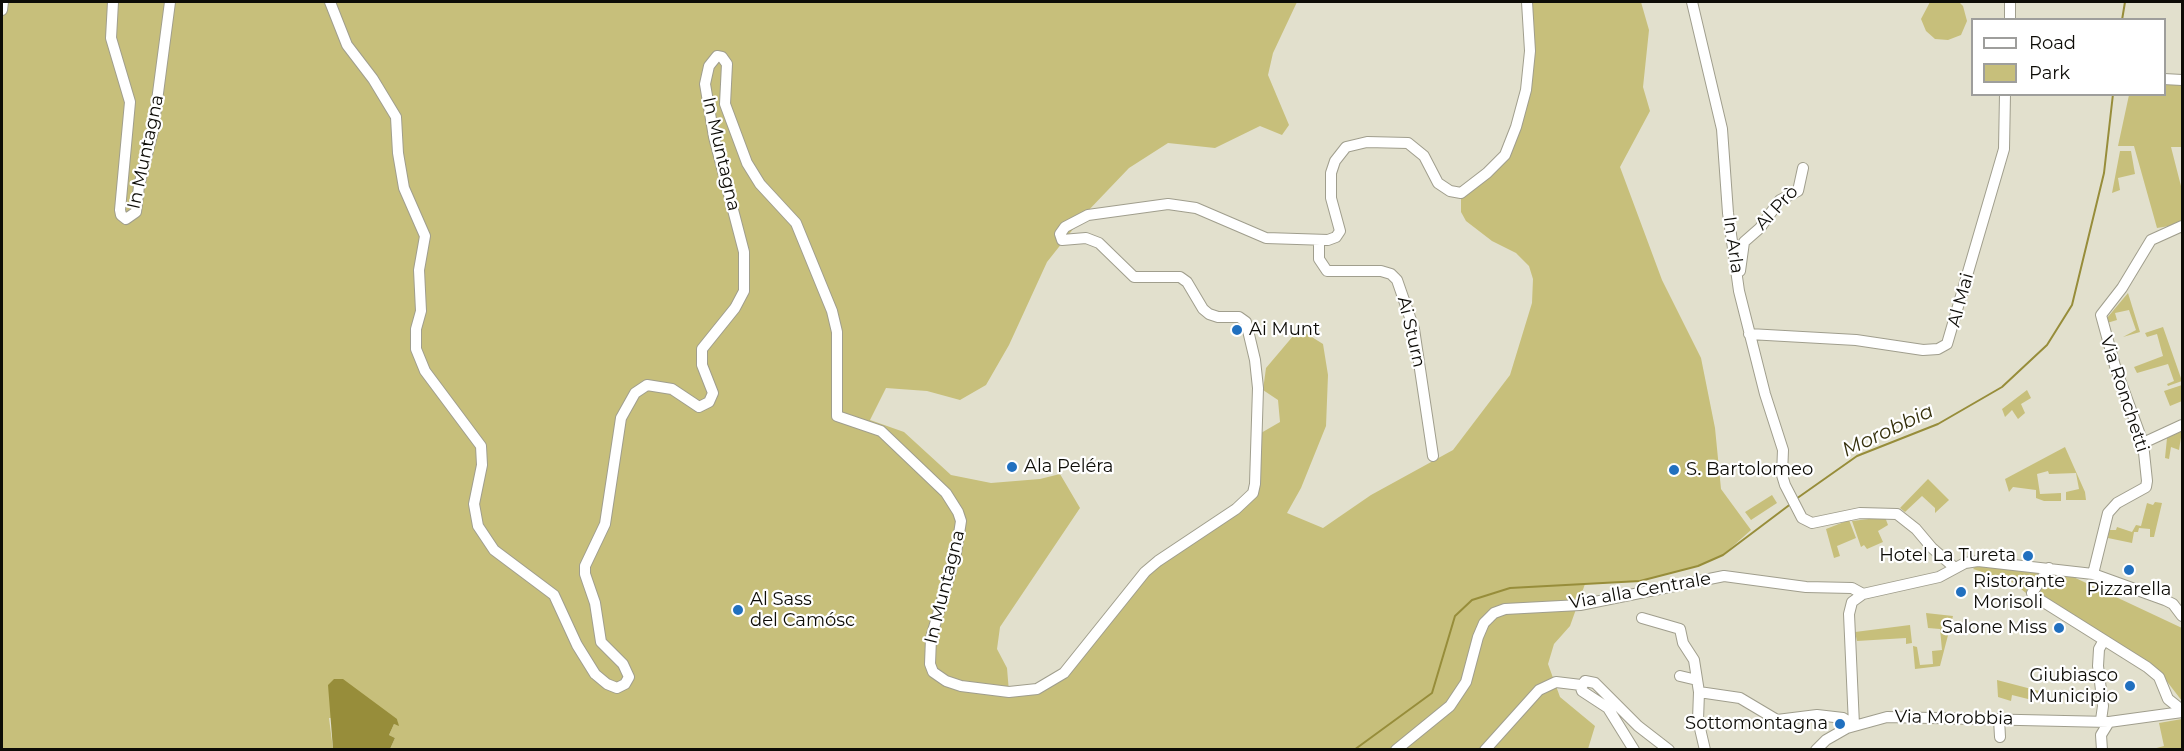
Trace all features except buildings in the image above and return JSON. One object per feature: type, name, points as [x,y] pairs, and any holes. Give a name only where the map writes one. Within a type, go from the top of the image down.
[{"type":"street","points":[[2,10],[3,2]]},
{"type":"street","name":"In Muntagna","points":[[113,2],[112,46],[130,102],[120,210],[121,215],[126,219],[136,212],[142,172],[153,131],[170,2]]},
{"type":"street","name":"In Muntagna","points":[[330,2],[347,45],[374,79],[396,117],[398,153],[406,194],[419,216],[426,236],[419,270],[421,311],[416,329],[416,349],[432,381],[481,446],[482,465],[474,510],[481,531],[494,550],[554,595],[590,669],[610,686],[623,686],[628,680],[627,670],[602,642],[595,603],[585,570],[605,524],[619,424],[634,393],[647,385],[672,389],[696,406],[705,406],[709,402],[712,393],[702,365],[702,349],[739,302],[745,282],[744,252],[712,129],[705,84],[712,59],[717,56],[722,57],[728,70],[725,104],[742,152],[757,181],[796,223],[832,311],[837,332],[837,416],[881,431],[946,493],[958,512],[961,521],[956,553],[931,638],[930,664],[933,672],[946,681],[976,690],[1024,692],[1051,682],[1064,673],[1145,573],[1158,561],[1246,502],[1253,493],[1257,472],[1256,360],[1246,322],[1239,317],[1209,314],[1203,309],[1187,282],[1180,277],[1134,277],[1099,243],[1086,238],[1062,240],[1060,234],[1073,221],[1088,215],[1125,212],[1168,204],[1196,208],[1266,238],[1319,240]]},
{"type":"street","points":[[1319,240],[1336,237],[1340,231],[1331,198],[1331,173],[1338,154],[1346,147],[1367,142],[1408,142],[1424,156],[1438,183],[1450,191],[1461,193],[1487,173],[1505,155],[1516,127],[1526,90],[1530,51],[1527,2]]},
{"type":"street","name":"In Arla","points":[[1692,2],[1722,129],[1728,213],[1738,279],[1749,334],[1783,450],[1782,475],[1785,485],[1801,516],[1808,522],[1816,524],[1860,513],[1897,514],[1916,529],[1932,548],[1955,568]]},
{"type":"street","points":[[2010,2],[2010,18]]},
{"type":"street","points":[[2166,80],[2182,80]]},
{"type":"street","name":"Al Mai","points":[[1749,334],[1856,340],[1923,350],[1945,346],[1951,337],[2004,149],[2004,96]]},
{"type":"street","name":"Al Prò","points":[[1738,279],[1744,242],[1760,228],[1780,200],[1798,192],[1803,168]]},
{"type":"street","name":"Via Ronchetti","points":[[2093,574],[2108,513],[2117,503],[2146,487],[2143,443],[2115,366],[2101,315],[2122,288],[2151,240],[2182,226]]},
{"type":"street","name":"Ai Sturn","points":[[1319,240],[1319,259],[1327,271],[1381,271],[1391,274],[1397,280],[1414,329],[1433,456]]},
{"type":"street","points":[[2143,443],[2182,425]]},
{"type":"street","name":"Via alla Centrale","points":[[1396,750],[1431,723],[1460,692],[1466,682],[1481,628],[1488,618],[1498,611],[1518,607],[1580,605],[1724,576],[1806,587],[1852,588],[1863,594],[1939,577],[1955,568],[1978,561],[2093,574],[2165,600],[2173,604],[2182,616]]},
{"type":"street","points":[[2049,568],[2032,593],[2154,673],[2162,682],[2168,699],[2181,708]]},
{"type":"street","points":[[1854,725],[1849,615],[1852,602],[1863,594]]},
{"type":"street","points":[[1642,618],[1680,629],[1683,643],[1693,657],[1699,692],[1698,720],[1705,750]]},
{"type":"street","points":[[2102,750],[2101,735],[2105,721],[2098,666],[2099,649],[2104,640]]},
{"type":"street","points":[[1680,676],[1697,680]]},
{"type":"street","points":[[1485,750],[1539,690],[1556,682],[1582,684],[1588,680],[1595,683],[1638,726],[1669,750]]},
{"type":"street","points":[[1582,684],[1582,692],[1601,702],[1612,713],[1634,750]]},
{"type":"street","points":[[1699,692],[1740,698],[1777,720],[1817,715],[1843,718],[1854,725]]},
{"type":"street","name":"Via Morobbia","points":[[1816,750],[1827,745],[1854,725],[1900,717],[2105,721],[2181,708]]},
{"type":"street","points":[[1999,719],[2000,737]]},
{"type":"green space","points":[[2,2],[1297,2],[1273,53],[1268,75],[1289,125],[1282,135],[1260,126],[1215,148],[1168,143],[1129,168],[1085,214],[1047,262],[1009,345],[986,385],[960,400],[927,391],[886,388],[870,420],[904,432],[951,475],[991,483],[1040,479],[1060,474],[1080,508],[1000,627],[997,649],[1007,668],[1009,692],[1051,683],[1145,572],[1246,502],[1261,433],[1280,422],[1278,400],[1263,390],[1266,368],[1299,329],[1323,344],[1328,375],[1326,426],[1301,488],[1287,513],[1323,528],[1371,495],[1453,450],[1510,375],[1532,303],[1533,279],[1529,266],[1516,253],[1492,241],[1466,221],[1461,212],[1461,193],[1505,155],[1526,90],[1527,2],[1641,2],[1649,30],[1643,87],[1650,111],[1620,167],[1662,280],[1701,358],[1715,428],[1721,489],[1751,530],[1723,555],[1698,566],[1640,581],[1585,584],[1570,626],[1554,644],[1548,664],[1560,697],[1595,726],[1588,749],[390,749],[395,738],[389,735],[394,724],[398,725],[397,719],[329,718],[333,749],[2,749]]},
{"type":"green space","points":[[1930,2],[1959,2],[1963,6],[1967,21],[1961,35],[1948,40],[1935,39],[1926,31],[1921,19]]},
{"type":"green space","points":[[2166,85],[2182,85],[2182,147],[2171,147],[2182,190],[2182,224],[2157,228],[2134,146],[2118,146],[2129,96],[2166,96]]},
{"type":"green space","points":[[2120,151],[2131,151],[2135,174],[2118,178],[2120,190],[2112,193]]},
{"type":"green space","points":[[2128,293],[2140,332],[2123,337],[2136,330],[2129,310],[2115,313],[2117,320],[2107,323],[2107,318]]},
{"type":"green space","points":[[2163,327],[2182,381],[2168,386],[2167,384],[2174,381],[2168,364],[2137,373],[2134,367],[2163,356],[2157,334],[2147,337],[2145,333]]},
{"type":"green space","points":[[2182,385],[2182,401],[2170,406],[2164,391]]},
{"type":"green space","points":[[2027,390],[2031,398],[2021,404],[2025,413],[2018,419],[2012,410],[2005,417],[2002,409]]},
{"type":"green space","points":[[2182,431],[2179,450],[2171,447],[2169,459],[2165,458],[2167,438]]},
{"type":"green space","points":[[2065,447],[2085,492],[2086,500],[2066,500],[2066,492],[2079,489],[2076,473],[2049,474],[2048,471],[2037,474],[2040,494],[2061,493],[2061,501],[2044,501],[2036,498],[2036,490],[2013,487],[2009,492],[2005,479]]},
{"type":"green space","points":[[1928,479],[1949,500],[1935,513],[1935,508],[1922,496],[1905,512],[1900,508]]},
{"type":"green space","points":[[1772,495],[1777,503],[1751,520],[1745,512]]},
{"type":"green space","points":[[2155,502],[2162,503],[2154,537],[2150,537],[2150,529],[2139,528],[2138,532],[2134,532],[2132,543],[2108,538],[2109,530],[2116,530],[2117,527],[2132,532],[2136,525],[2141,526],[2147,503],[2153,505]]},
{"type":"green space","points":[[1885,517],[1888,525],[1878,531],[1883,542],[1867,549],[1864,545],[1861,547],[1852,521]]},
{"type":"green space","points":[[1849,520],[1856,538],[1837,546],[1840,556],[1834,558],[1826,529]]},
{"type":"green space","points":[[1976,566],[2038,571],[2038,576],[2026,593],[2011,581],[1973,569]]},
{"type":"green space","points":[[2051,574],[2067,574],[2182,628],[2182,701],[2162,675],[2039,593]]},
{"type":"green space","points":[[1926,613],[1953,616],[1940,666],[1915,669],[1913,646],[1917,647],[1920,665],[1933,664],[1932,651],[1942,650],[1940,629],[1928,628]]},
{"type":"green space","points":[[1910,625],[1912,643],[1906,644],[1906,638],[1857,641],[1855,632]]},
{"type":"green space","points":[[1997,680],[2039,691],[2036,701],[2012,695],[2011,701],[1998,697]]},
{"type":"green space","points":[[2182,719],[2182,749],[2153,749],[2164,746],[2159,723]]},
{"type":"shaded area","points":[[334,679],[343,679],[397,719],[399,726],[394,724],[389,735],[395,738],[390,749],[333,749],[328,685]]},
{"type":"waterway","name":"Morobbia","points":[[2122,18],[2125,2]]},
{"type":"waterway","name":"Morobbia","points":[[1796,499],[1857,456],[1938,424],[2002,387],[2047,345],[2072,305],[2104,173],[2113,96]]},
{"type":"waterway","name":"Morobbia","points":[[1354,750],[1432,693],[1455,616],[1472,600],[1510,588],[1640,581],[1698,566],[1723,555],[1792,503]]},
{"type":"place","name":"Ai Munt","points":[[1237,330]]},
{"type":"place","name":"Ala Peléra","points":[[1012,467]]},
{"type":"place","name":"S. Bartolomeo","points":[[1674,470]]},
{"type":"place","name":"Hotel La Tureta","points":[[2028,556]]},
{"type":"place","name":"Pizzarella","points":[[2129,570]]},
{"type":"place","name":"Ristorante Morisoli","points":[[1961,592]]},
{"type":"place","name":"Al Sass del Camósc","points":[[738,610]]},
{"type":"place","name":"Salone Miss","points":[[2059,628]]},
{"type":"place","name":"Giubiasco Municipio","points":[[2130,686]]},
{"type":"place","name":"Sottomontagna","points":[[1840,724]]}]
